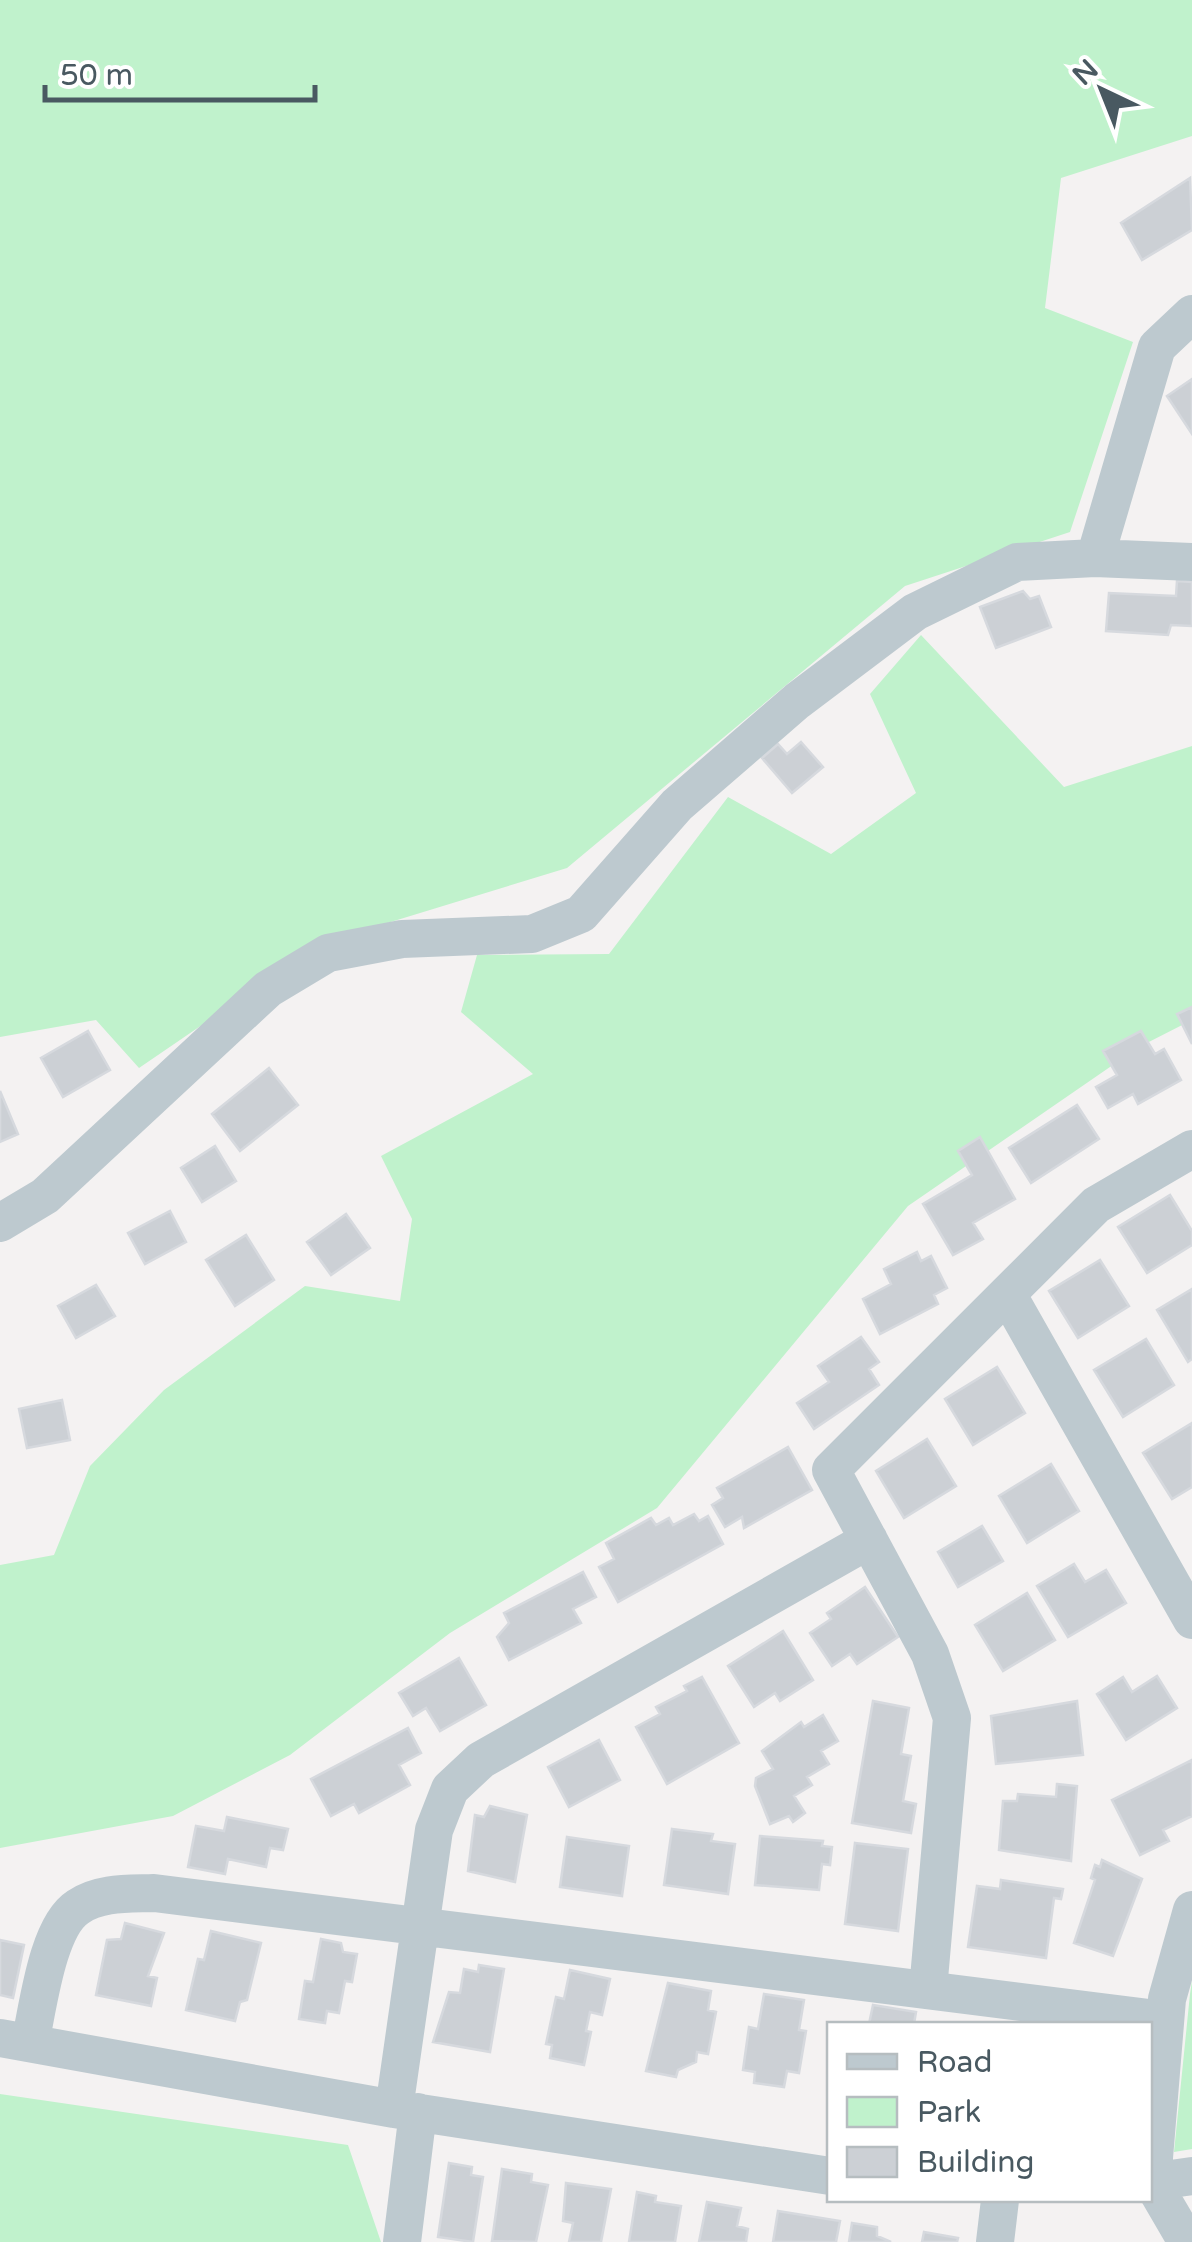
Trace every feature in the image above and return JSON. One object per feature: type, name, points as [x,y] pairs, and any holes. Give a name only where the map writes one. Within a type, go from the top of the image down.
[{"type":"street","points":[[1094,558],[1157,346],[1192,314]]},
{"type":"street","points":[[0,1224],[45,1196],[268,989],[328,953],[402,939],[532,934],[581,914],[677,805],[797,701],[916,612],[1017,562],[1094,558],[1192,562]]},
{"type":"street","points":[[928,1990],[952,1718],[930,1654],[831,1470],[1009,1297],[1096,1205],[1192,1150]]},
{"type":"street","points":[[1009,1297],[1192,1620]]},
{"type":"street","points":[[402,2242],[406,2110],[420,1926],[434,1830],[450,1789],[481,1760],[869,1540]]},
{"type":"street","points":[[827,2176],[406,2110],[15,2040],[57,1936],[76,1907],[109,1895],[154,1894],[1165,2020]]},
{"type":"street","points":[[1152,2160],[1165,2020],[1174,1964],[1192,1910]]},
{"type":"street","points":[[1152,2182],[1192,2176]]},
{"type":"street","points":[[1152,2185],[1187,2242]]},
{"type":"street","points":[[995,2242],[1000,2202]]},
{"type":"green space","points":[[0,0],[1192,0],[1192,136],[1061,178],[1045,308],[1133,342],[1070,532],[905,586],[567,868],[322,943],[139,1068],[96,1020],[0,1037]]},
{"type":"green space","points":[[921,635],[1064,787],[1192,746],[1192,1020],[1139,1047],[908,1206],[657,1508],[450,1633],[290,1755],[173,1816],[0,1848],[0,1565],[54,1555],[90,1466],[164,1390],[305,1286],[400,1301],[412,1219],[381,1156],[533,1074],[461,1012],[477,955],[609,954],[728,797],[831,854],[916,793],[870,694]]},
{"type":"green space","points":[[1192,1981],[1192,2149],[1174,2152],[1190,1994]]},
{"type":"green space","points":[[0,2094],[348,2145],[381,2242],[0,2242]]},
{"type":"building","points":[[1190,178],[1192,230],[1142,260],[1121,223]]},
{"type":"building","points":[[1192,379],[1192,434],[1167,396]]},
{"type":"building","points":[[1177,581],[1192,582],[1192,626],[1171,625],[1168,635],[1106,631],[1109,593],[1176,596]]},
{"type":"building","points":[[1023,591],[1030,599],[1039,596],[1051,627],[996,648],[980,607]]},
{"type":"building","points":[[801,742],[823,767],[792,793],[762,758],[778,744],[787,754]]},
{"type":"building","points":[[1192,1007],[1192,1044],[1177,1014]]},
{"type":"building","points":[[88,1031],[110,1070],[63,1097],[41,1058]]},
{"type":"building","points":[[1141,1031],[1155,1054],[1164,1049],[1181,1080],[1138,1104],[1133,1094],[1108,1108],[1096,1087],[1117,1075],[1103,1051]]},
{"type":"building","points":[[269,1068],[298,1105],[240,1151],[212,1114]]},
{"type":"building","points":[[0,1091],[18,1134],[0,1142]]},
{"type":"building","points":[[1077,1105],[1099,1139],[1031,1183],[1009,1148]]},
{"type":"building","points":[[980,1137],[1015,1199],[973,1223],[983,1239],[953,1255],[923,1204],[972,1175],[958,1151]]},
{"type":"building","points":[[215,1146],[236,1181],[202,1202],[181,1168]]},
{"type":"building","points":[[1170,1195],[1192,1231],[1192,1245],[1147,1273],[1118,1227]]},
{"type":"building","points":[[170,1211],[186,1242],[145,1264],[128,1233]]},
{"type":"building","points":[[346,1214],[370,1248],[331,1275],[307,1242]]},
{"type":"building","points":[[246,1235],[274,1280],[235,1306],[206,1260]]},
{"type":"building","points":[[917,1252],[921,1261],[931,1256],[947,1288],[934,1295],[938,1304],[880,1334],[863,1299],[891,1284],[884,1269]]},
{"type":"building","points":[[1100,1260],[1129,1306],[1078,1338],[1049,1291]]},
{"type":"building","points":[[96,1285],[115,1316],[76,1338],[58,1306]]},
{"type":"building","points":[[1192,1289],[1192,1359],[1188,1362],[1157,1310]]},
{"type":"building","points":[[861,1337],[879,1362],[869,1369],[879,1385],[814,1429],[797,1403],[829,1382],[818,1366]]},
{"type":"building","points":[[1146,1339],[1174,1385],[1123,1417],[1094,1370]]},
{"type":"building","points":[[997,1367],[1025,1413],[973,1445],[945,1399]]},
{"type":"building","points":[[62,1400],[70,1440],[27,1448],[19,1409]]},
{"type":"building","points":[[1192,1423],[1192,1487],[1172,1499],[1143,1453]]},
{"type":"building","points":[[927,1439],[956,1486],[904,1518],[876,1471]]},
{"type":"building","points":[[788,1447],[812,1490],[744,1528],[742,1517],[725,1527],[712,1505],[723,1498],[717,1488]]},
{"type":"building","points":[[1051,1464],[1079,1511],[1027,1543],[999,1496]]},
{"type":"building","points":[[694,1514],[699,1521],[708,1516],[723,1544],[618,1602],[599,1567],[614,1559],[606,1543],[651,1518],[656,1525],[669,1518],[673,1525]]},
{"type":"building","points":[[982,1526],[1003,1561],[958,1587],[938,1552]]},
{"type":"building","points":[[1074,1564],[1085,1582],[1106,1570],[1126,1603],[1068,1637],[1037,1586]]},
{"type":"building","points":[[583,1572],[596,1597],[573,1609],[581,1623],[509,1660],[497,1637],[509,1623],[504,1613]]},
{"type":"building","points":[[865,1587],[898,1637],[857,1664],[850,1654],[832,1666],[810,1633],[831,1619],[827,1613]]},
{"type":"building","points":[[1027,1593],[1055,1640],[1003,1671],[975,1625]]},
{"type":"building","points":[[783,1631],[813,1680],[780,1701],[775,1693],[754,1707],[728,1666]]},
{"type":"building","points":[[459,1658],[486,1705],[440,1731],[426,1708],[413,1716],[399,1693]]},
{"type":"building","points":[[1157,1676],[1177,1708],[1126,1740],[1097,1694],[1123,1677],[1132,1692]]},
{"type":"building","points":[[702,1677],[739,1743],[667,1784],[636,1727],[660,1714],[656,1707],[687,1691],[684,1686]]},
{"type":"building","points":[[873,1701],[909,1708],[901,1754],[911,1756],[903,1801],[916,1804],[911,1833],[852,1823]]},
{"type":"building","points":[[1077,1701],[1083,1755],[996,1764],[991,1716]]},
{"type":"building","points":[[823,1715],[838,1741],[821,1751],[829,1764],[807,1777],[812,1785],[794,1796],[805,1813],[793,1822],[789,1816],[770,1824],[755,1786],[756,1778],[773,1769],[762,1751],[801,1722],[804,1727]]},
{"type":"building","points":[[408,1728],[421,1753],[399,1765],[410,1785],[359,1813],[354,1804],[331,1816],[311,1779]]},
{"type":"building","points":[[599,1740],[620,1780],[569,1807],[548,1767]]},
{"type":"building","points":[[1192,1760],[1192,1816],[1163,1830],[1169,1841],[1140,1855],[1112,1800]]},
{"type":"building","points":[[1057,1784],[1077,1786],[1071,1861],[999,1850],[1003,1801],[1017,1801],[1018,1794],[1056,1797]]},
{"type":"building","points":[[490,1806],[527,1815],[515,1882],[468,1871],[475,1815],[484,1817]]},
{"type":"building","points":[[227,1817],[288,1829],[283,1850],[270,1848],[266,1867],[228,1859],[225,1874],[188,1867],[196,1826],[224,1831]]},
{"type":"building","points":[[672,1829],[713,1834],[711,1841],[735,1844],[728,1894],[664,1885]]},
{"type":"building","points":[[760,1836],[823,1841],[822,1846],[832,1847],[830,1865],[822,1864],[819,1890],[755,1885]]},
{"type":"building","points":[[567,1837],[629,1846],[622,1896],[560,1887]]},
{"type":"building","points":[[855,1843],[908,1849],[898,1931],[845,1924]]},
{"type":"building","points":[[1102,1860],[1142,1879],[1113,1956],[1074,1943],[1095,1880],[1091,1878],[1095,1865],[1100,1867]]},
{"type":"building","points":[[1001,1880],[1063,1889],[1061,1899],[1054,1898],[1046,1958],[968,1947],[977,1886],[1000,1889]]},
{"type":"building","points":[[125,1923],[164,1933],[148,1976],[157,1978],[151,2006],[96,1995],[107,1940],[121,1939]]},
{"type":"building","points":[[211,1931],[261,1943],[247,2000],[240,2002],[235,2021],[186,2010],[198,1959],[204,1960]]},
{"type":"building","points":[[321,1939],[341,1943],[343,1952],[357,1954],[352,1982],[345,1981],[339,2013],[327,2011],[325,2023],[299,2019],[305,1981],[313,1982]]},
{"type":"building","points":[[0,1940],[24,1945],[13,1998],[0,1995]]},
{"type":"building","points":[[479,1965],[504,1969],[490,2052],[433,2042],[449,1992],[460,1993],[464,1969],[478,1972]]},
{"type":"building","points":[[570,1970],[610,1979],[602,2015],[590,2012],[586,2031],[591,2032],[584,2065],[550,2058],[552,2045],[546,2044],[556,1997],[564,1999]]},
{"type":"building","points":[[668,1983],[711,1991],[708,2010],[716,2012],[708,2054],[697,2052],[696,2062],[678,2070],[676,2077],[646,2071]]},
{"type":"building","points":[[764,1994],[804,2000],[799,2030],[806,2031],[799,2073],[787,2071],[784,2087],[754,2083],[755,2072],[743,2070],[749,2027],[758,2029]]},
{"type":"building","points":[[873,2005],[916,2012],[914,2022],[869,2022]]},
{"type":"building","points":[[449,2163],[472,2167],[471,2175],[483,2177],[473,2242],[438,2237]]},
{"type":"building","points":[[502,2169],[532,2174],[531,2182],[548,2185],[536,2242],[492,2241]]},
{"type":"building","points":[[566,2183],[611,2189],[601,2242],[569,2242],[573,2223],[563,2221]]},
{"type":"building","points":[[637,2192],[656,2196],[655,2202],[681,2206],[675,2242],[629,2242]]},
{"type":"building","points":[[707,2202],[741,2208],[737,2226],[748,2229],[746,2242],[699,2242]]},
{"type":"building","points":[[778,2211],[840,2221],[836,2242],[773,2242]]},
{"type":"building","points":[[852,2223],[877,2227],[877,2236],[891,2242],[849,2242]]},
{"type":"building","points":[[924,2232],[958,2238],[957,2242],[922,2242]]}]
